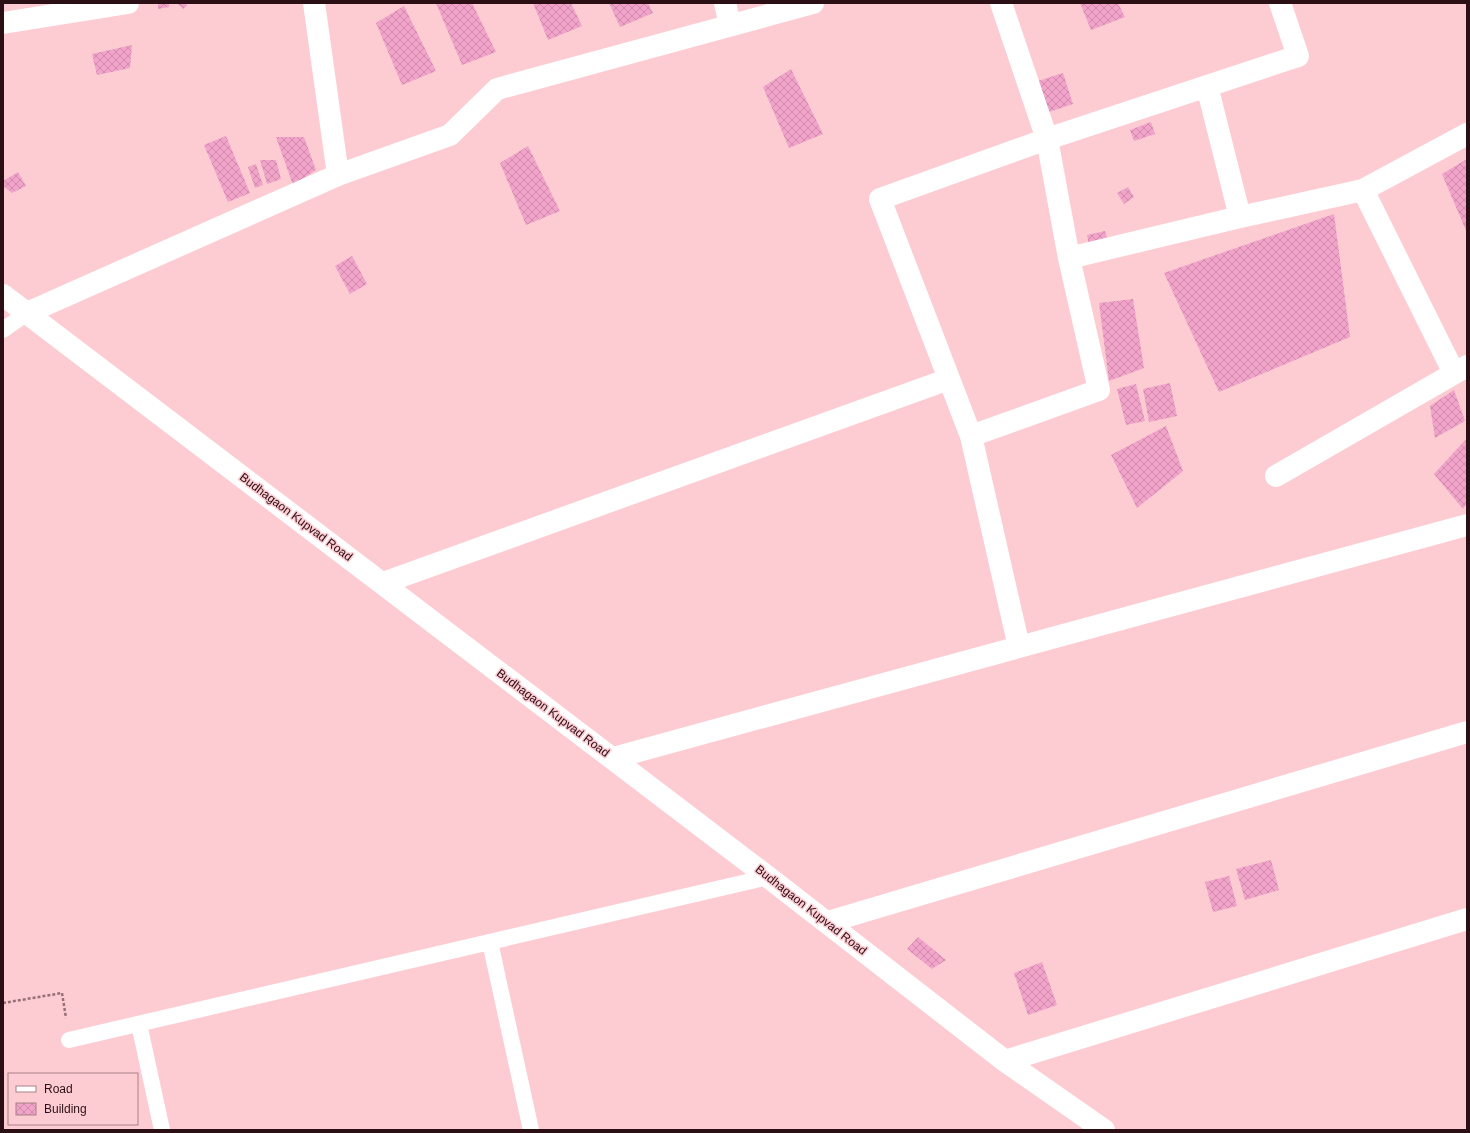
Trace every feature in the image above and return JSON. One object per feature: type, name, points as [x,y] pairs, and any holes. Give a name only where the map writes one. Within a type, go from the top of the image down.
[{"type":"street","points":[[3,24],[128,3]]},
{"type":"street","points":[[314,3],[338,175]]},
{"type":"street","points":[[725,3],[730,25]]},
{"type":"street","points":[[27,313],[338,175],[450,135],[497,89],[813,3]]},
{"type":"street","points":[[971,436],[1099,390],[1069,258],[1047,139],[1001,3]]},
{"type":"street","points":[[1018,647],[971,436],[880,199],[1047,139],[1298,56],[1280,3]]},
{"type":"street","points":[[1207,86],[1240,217]]},
{"type":"street","points":[[1069,258],[1240,217],[1363,190],[1467,134]]},
{"type":"street","points":[[1276,476],[1460,369],[1363,190]]},
{"type":"street","name":"Budhagaon Kupvad Road","points":[[3,295],[828,922],[1005,1061],[1104,1130]]},
{"type":"street","points":[[383,583],[949,380]]},
{"type":"street","points":[[613,758],[1467,525]]},
{"type":"street","points":[[828,922],[1467,732]]},
{"type":"street","points":[[1005,1061],[1467,919]]},
{"type":"lane","points":[[3,330],[27,313]]},
{"type":"lane","points":[[69,1040],[768,877]]},
{"type":"lane","points":[[490,942],[531,1130]]},
{"type":"lane","points":[[139,1024],[162,1130]]},
{"type":"path","points":[[3,1003],[62,993],[69,1040]]},
{"type":"building","points":[[158,3],[169,3],[169,7],[158,9]]},
{"type":"building","points":[[177,3],[185,3],[187,5],[183,9]]},
{"type":"building","points":[[436,3],[472,3],[496,52],[462,65]]},
{"type":"building","points":[[533,3],[571,3],[582,26],[548,40]]},
{"type":"building","points":[[609,3],[648,3],[653,13],[620,27]]},
{"type":"building","points":[[1080,3],[1118,3],[1125,17],[1091,30]]},
{"type":"building","points":[[404,6],[436,71],[402,85],[376,23]]},
{"type":"building","points":[[132,45],[130,68],[97,75],[92,54]]},
{"type":"building","points":[[791,69],[823,134],[789,148],[763,87]]},
{"type":"building","points":[[1063,73],[1073,104],[1046,113],[1035,82]]},
{"type":"building","points":[[1151,122],[1155,134],[1134,141],[1130,130]]},
{"type":"building","points":[[226,136],[250,193],[228,202],[204,145]]},
{"type":"building","points":[[276,137],[304,137],[316,170],[293,185]]},
{"type":"building","points":[[528,146],[560,211],[526,225],[500,163]]},
{"type":"building","points":[[1467,159],[1467,233],[1442,174]]},
{"type":"building","points":[[260,160],[276,160],[281,179],[267,184]]},
{"type":"building","points":[[256,164],[263,185],[255,188],[248,167]]},
{"type":"building","points":[[18,172],[26,186],[12,193],[3,186],[3,181]]},
{"type":"building","points":[[1128,187],[1134,197],[1124,204],[1117,193]]},
{"type":"building","points":[[1334,214],[1350,337],[1219,392],[1164,273]]},
{"type":"building","points":[[1105,231],[1108,241],[1089,245],[1087,235]]},
{"type":"building","points":[[352,256],[367,284],[350,294],[335,266]]},
{"type":"building","points":[[1133,299],[1144,368],[1109,381],[1099,303]]},
{"type":"building","points":[[1170,383],[1177,416],[1149,422],[1143,389]]},
{"type":"building","points":[[1136,384],[1145,421],[1126,425],[1117,389]]},
{"type":"building","points":[[1454,390],[1465,421],[1435,438],[1430,406]]},
{"type":"building","points":[[1166,426],[1183,471],[1137,508],[1111,455]]},
{"type":"building","points":[[1467,438],[1467,503],[1463,509],[1434,474]]},
{"type":"building","points":[[1271,860],[1279,890],[1245,900],[1236,869]]},
{"type":"building","points":[[1229,876],[1237,906],[1213,912],[1205,882]]},
{"type":"building","points":[[918,937],[946,960],[932,969],[907,949]]},
{"type":"building","points":[[1042,962],[1057,1005],[1028,1015],[1014,973]]}]
